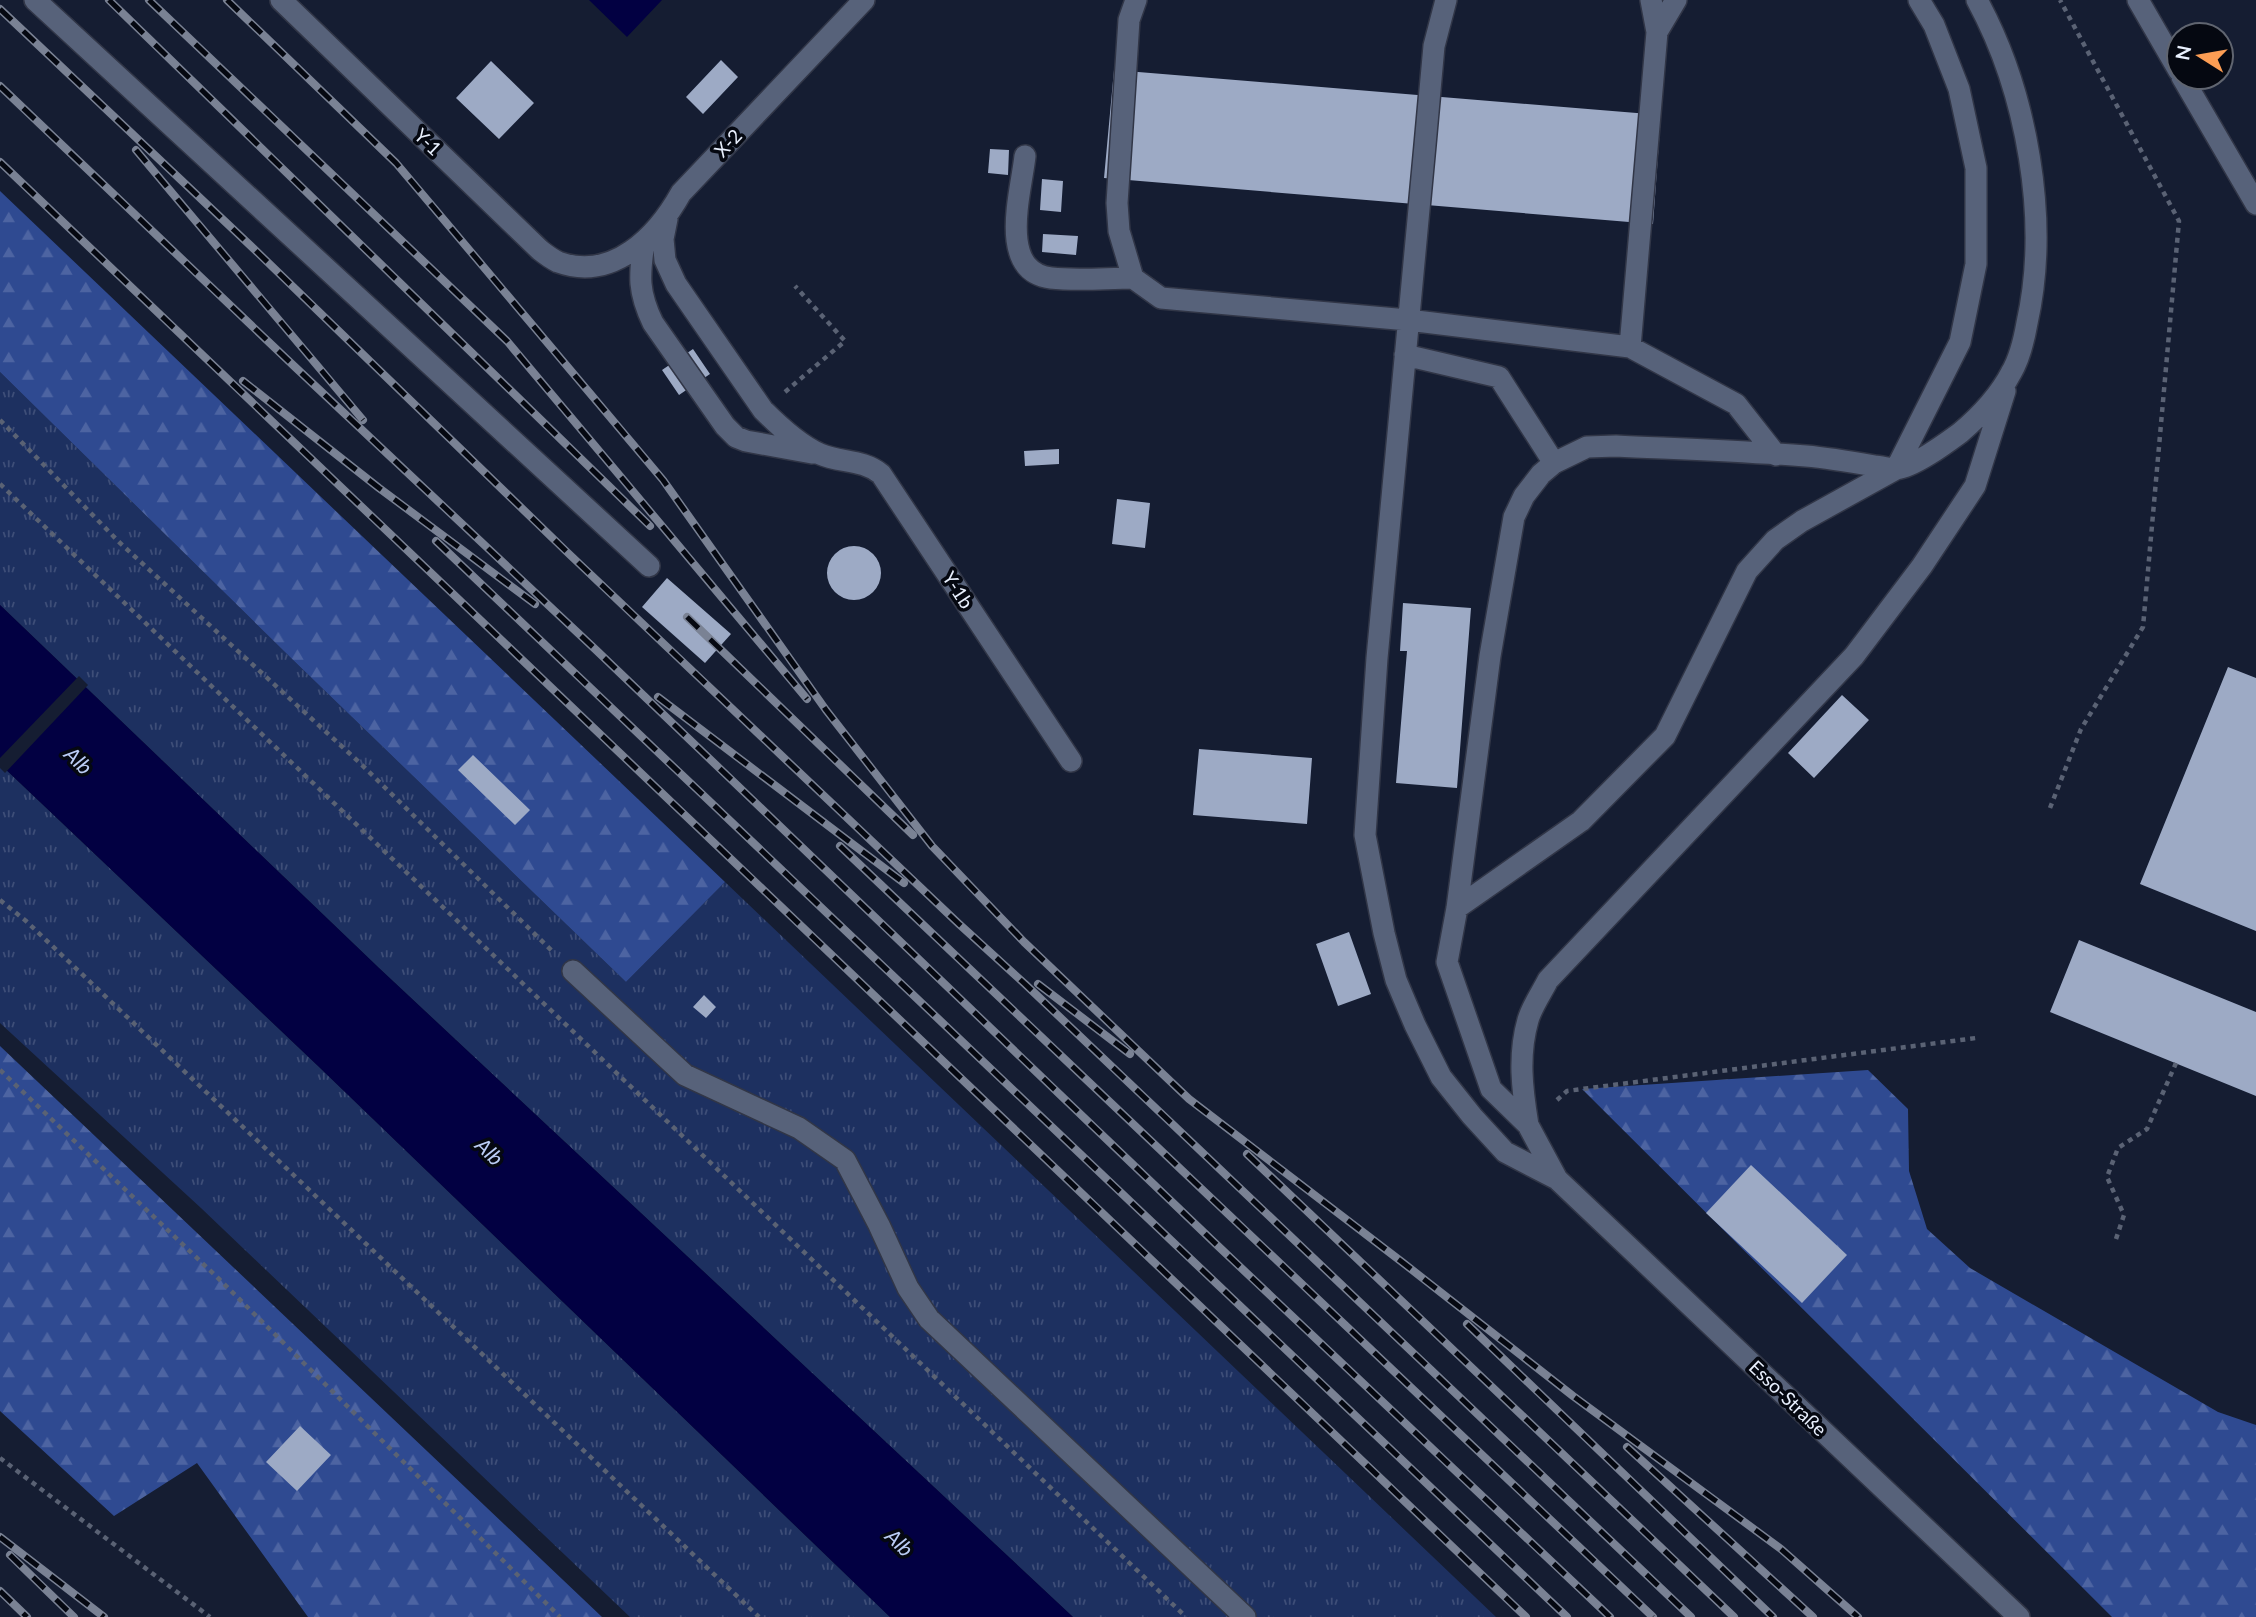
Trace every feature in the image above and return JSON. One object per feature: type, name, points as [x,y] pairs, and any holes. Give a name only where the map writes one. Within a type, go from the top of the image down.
[{"type":"street","points":[[35,0],[649,566]]},
{"type":"street","name":"Y-1","points":[[281,0],[540,250],[558,262],[585,267]]},
{"type":"street","name":"X-2","points":[[585,267],[605,264],[627,255],[644,243],[667,219],[681,193],[864,0]]},
{"type":"street","points":[[1133,278],[1119,231],[1117,203],[1129,20],[1136,0]]},
{"type":"street","name":"Esso-Straße","points":[[1446,0],[1434,46],[1377,658],[1365,835],[1396,979],[1441,1077],[1505,1152],[1557,1179],[2019,1617]]},
{"type":"street","points":[[1630,347],[1657,32],[1651,0]]},
{"type":"street","points":[[1657,32],[1676,0]]},
{"type":"street","points":[[1896,469],[1960,342],[1976,264],[1976,169],[1962,102],[1934,25],[1919,0]]},
{"type":"street","points":[[1528,1125],[1521,1085],[1522,1058],[1528,1018],[1548,980],[1854,656],[1922,566],[1975,486],[2023,343],[2033,298],[2036,252],[2035,201],[2025,136],[2010,77],[1992,28],[1977,0]]},
{"type":"street","points":[[2138,0],[2165,47]]},
{"type":"street","points":[[2190,91],[2256,204]]},
{"type":"street","points":[[1025,156],[1016,234],[1019,256],[1031,271],[1050,278],[1133,278],[1161,298],[1408,320],[1630,347],[1736,404],[1776,454]]},
{"type":"street","name":"Y-1b","points":[[667,219],[663,239],[665,260],[676,284],[763,410],[781,427],[820,454]]},
{"type":"street","name":"Y-1b","points":[[644,243],[639,274],[645,306],[653,323],[725,426],[736,437],[746,441],[871,465],[881,474],[1071,761]]},
{"type":"street","points":[[1405,355],[1499,377],[1554,463]]},
{"type":"street","points":[[1457,908],[1581,821],[1665,736],[1747,571],[1775,540],[1802,521],[1949,441],[1981,415],[2011,373]]},
{"type":"street","points":[[1528,1125],[1491,1089],[1447,962],[1457,908],[1490,656],[1514,517],[1524,496],[1541,474],[1554,463],[1587,447],[1616,446],[1808,456],[1896,469]]},
{"type":"street","points":[[573,971],[685,1075],[799,1128],[845,1160],[908,1288],[929,1320],[1245,1617]]},
{"type":"street","name":"Esso-Straße","points":[[1528,1125],[1557,1179]]},
{"type":"path","points":[[2050,808],[2081,729],[2143,627],[2179,221],[2060,0]]},
{"type":"path","points":[[763,410],[845,341],[795,286]]},
{"type":"path","points":[[0,420],[120,542],[361,764],[573,971]]},
{"type":"path","points":[[0,484],[1186,1617]]},
{"type":"path","points":[[0,900],[26,921],[759,1617]]},
{"type":"path","points":[[1528,1125],[1567,1091],[1976,1038]]},
{"type":"path","points":[[2116,1239],[2124,1215],[2107,1178],[2118,1148],[2147,1129],[2176,1063]]},
{"type":"path","points":[[0,1070],[219,1279],[560,1617]]},
{"type":"path","points":[[0,1458],[211,1617]]},
{"type":"green space","points":[[0,191],[725,882],[626,982],[0,372]]},
{"type":"green space","points":[[0,372],[626,982],[725,882],[1496,1617],[1073,1617],[379,968],[0,605]]},
{"type":"green space","points":[[0,764],[890,1617],[630,1617],[201,1208],[0,1023]]},
{"type":"green space","points":[[0,1046],[602,1617],[308,1617],[197,1463],[114,1516],[0,1411]]},
{"type":"green space","points":[[1868,1070],[1908,1109],[1909,1171],[1927,1229],[1970,1268],[2218,1412],[2256,1425],[2256,1617],[2112,1617],[1582,1089]]},
{"type":"water","points":[[589,0],[662,0],[627,37]]},
{"type":"water","name":"Alb","points":[[0,605],[379,968],[1073,1617],[890,1617],[0,764]]},
{"type":"pier","points":[[79,676],[88,685],[5,773],[0,768],[0,758]]},
{"type":"building","points":[[721,60],[738,77],[703,114],[686,97]]},
{"type":"building","points":[[491,61],[534,103],[499,139],[456,98]]},
{"type":"building","points":[[1114,70],[1661,115],[1653,224],[1104,178]]},
{"type":"building","points":[[990,149],[1009,150],[1008,175],[988,173]]},
{"type":"building","points":[[1042,179],[1063,181],[1061,212],[1040,210]]},
{"type":"building","points":[[1043,234],[1078,236],[1076,255],[1042,252]]},
{"type":"building","points":[[693,349],[710,374],[679,395],[662,370]]},
{"type":"building","points":[[1059,449],[1059,464],[1025,466],[1024,451]]},
{"type":"building","points":[[1117,499],[1150,503],[1145,548],[1112,544]]},
{"type":"building","points":[[854,546],[873,554],[881,573],[873,592],[854,600],[835,592],[827,573],[835,554]]},
{"type":"building","points":[[667,578],[731,634],[705,663],[642,607]]},
{"type":"building","points":[[1403,603],[1471,608],[1457,788],[1396,783],[1407,651],[1400,651]]},
{"type":"building","points":[[2228,667],[2256,678],[2256,931],[2140,884]]},
{"type":"building","points":[[1842,695],[1869,720],[1814,778],[1788,753]]},
{"type":"building","points":[[1199,749],[1312,758],[1307,824],[1193,815]]},
{"type":"building","points":[[473,755],[530,810],[515,825],[458,770]]},
{"type":"building","points":[[1349,932],[1371,994],[1338,1006],[1316,944]]},
{"type":"building","points":[[2079,940],[2256,1012],[2256,1096],[2050,1012]]},
{"type":"building","points":[[704,995],[716,1007],[706,1018],[693,1007]]},
{"type":"building","points":[[1751,1165],[1847,1255],[1802,1303],[1706,1213]]},
{"type":"building","points":[[300,1426],[331,1455],[297,1491],[266,1462]]},
{"type":"railway","points":[[109,0],[650,526]]},
{"type":"railway","points":[[149,0],[507,341],[807,699]]},
{"type":"railway","points":[[227,0],[396,163],[663,480],[826,710],[932,846],[1024,942],[1189,1099],[1573,1396],[1781,1549],[1858,1617]]},
{"type":"railway","points":[[0,9],[253,248],[568,553],[1691,1617]]},
{"type":"railway","points":[[0,86],[1610,1617]]},
{"type":"railway","points":[[136,150],[363,420]]},
{"type":"railway","points":[[0,162],[1526,1617]]},
{"type":"railway","points":[[243,381],[379,488],[535,604]]},
{"type":"railway","points":[[436,541],[1567,1617]]},
{"type":"railway","points":[[687,617],[913,835]]},
{"type":"railway","points":[[658,697],[904,883]]},
{"type":"railway","points":[[840,846],[1653,1617]]},
{"type":"railway","points":[[1038,984],[1130,1054]]},
{"type":"railway","points":[[1247,1154],[1734,1617]]},
{"type":"railway","points":[[1467,1324],[1773,1617]]},
{"type":"railway","points":[[1627,1447],[1813,1617]]},
{"type":"railway","points":[[0,1537],[104,1617]]},
{"type":"railway","points":[[10,1555],[74,1617]]},
{"type":"railway","points":[[0,1591],[27,1617]]}]
